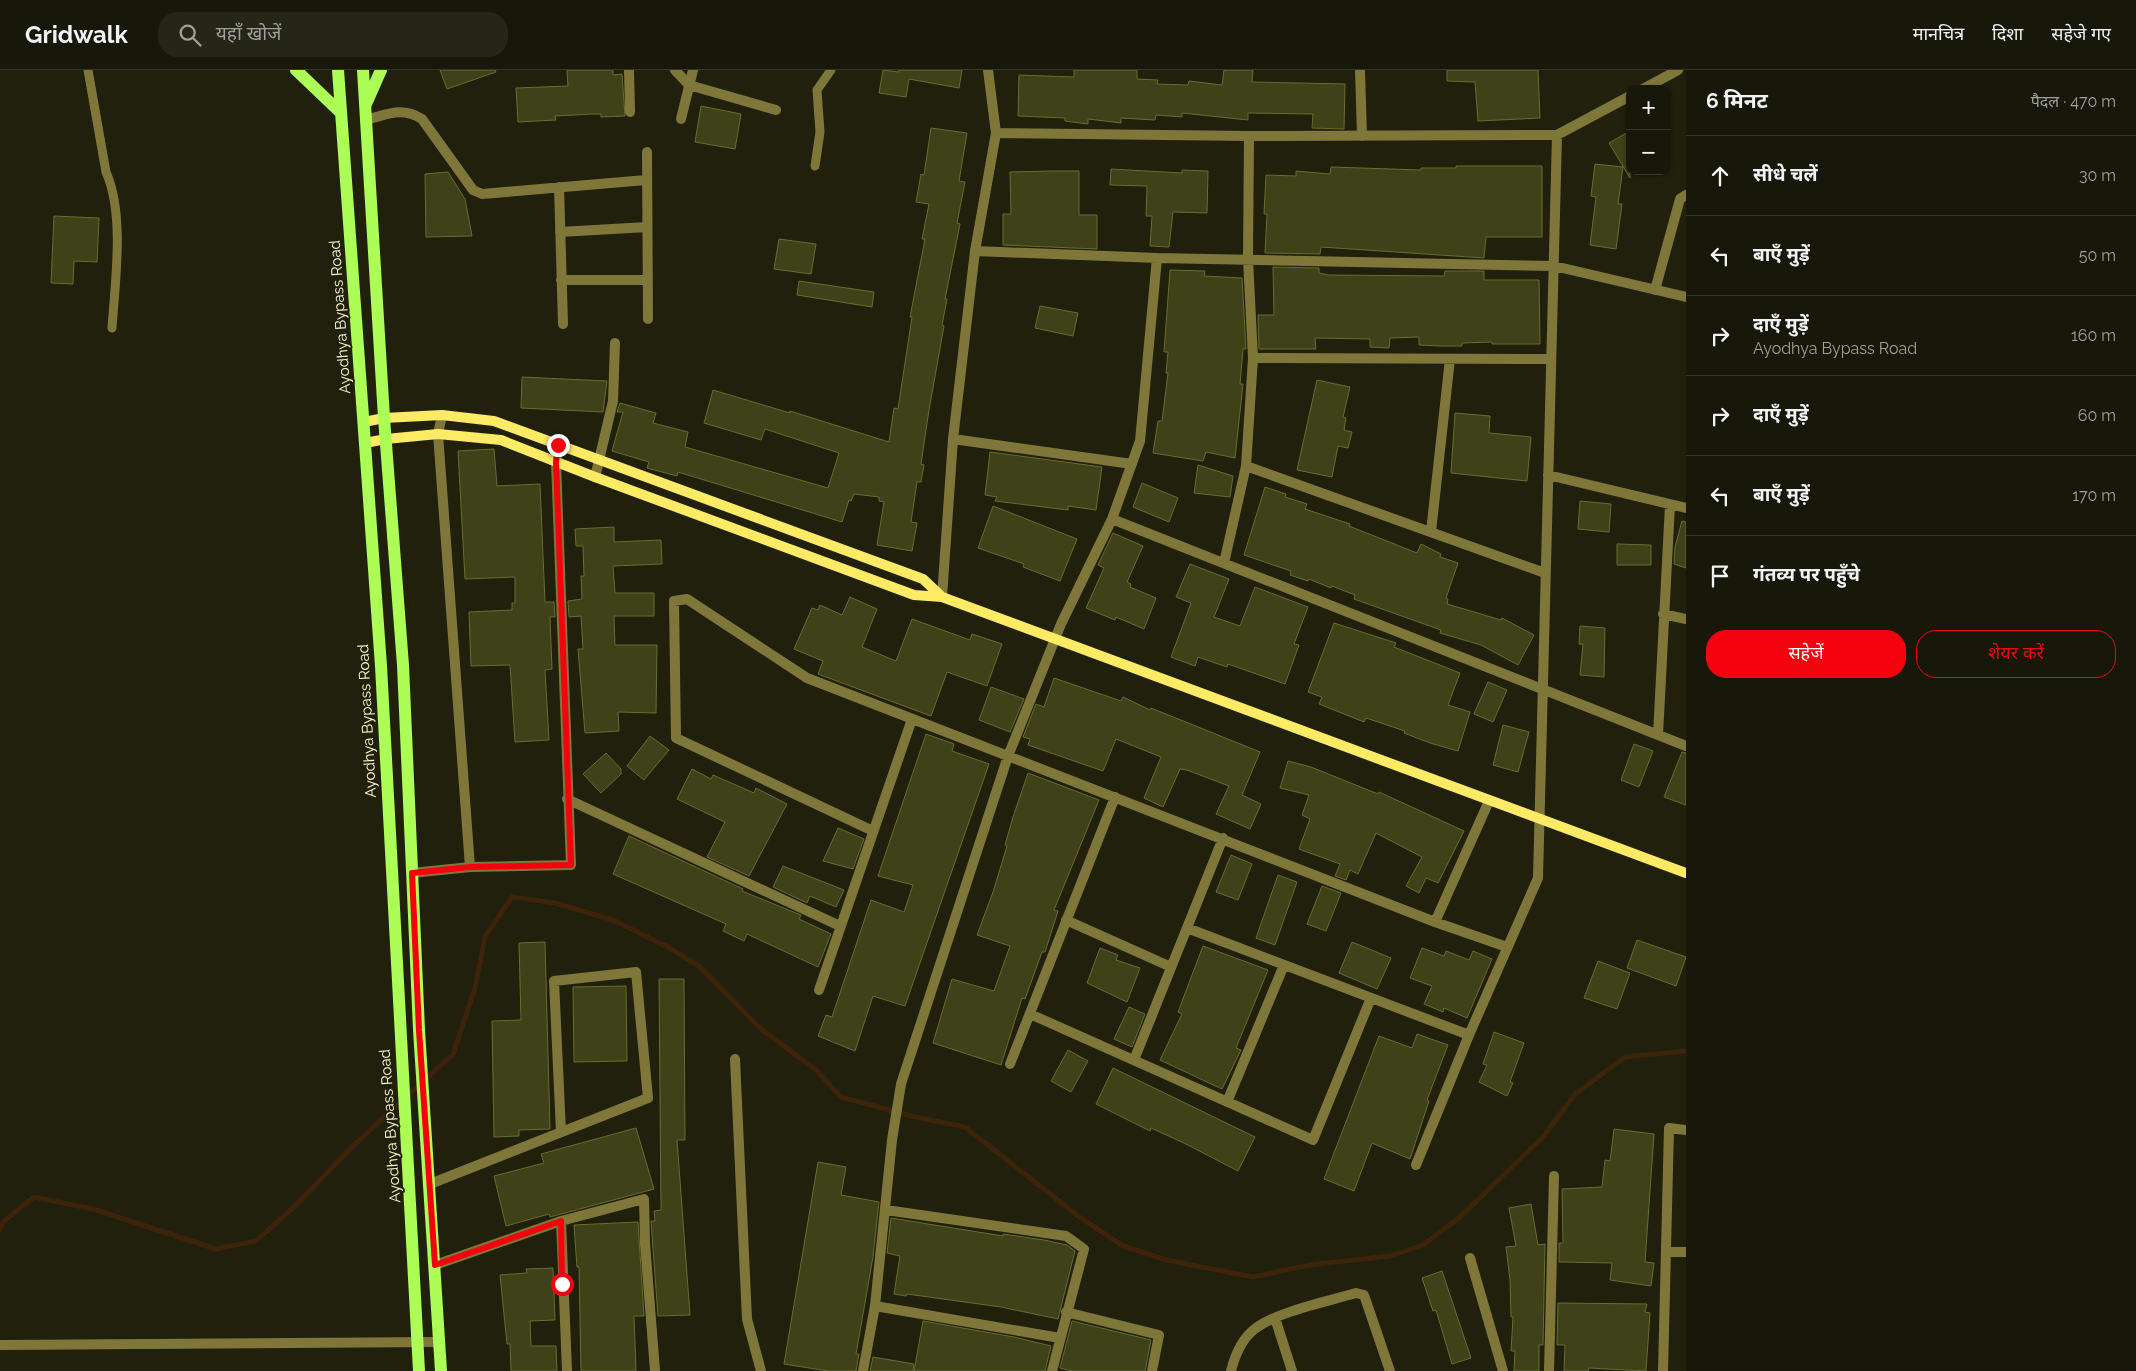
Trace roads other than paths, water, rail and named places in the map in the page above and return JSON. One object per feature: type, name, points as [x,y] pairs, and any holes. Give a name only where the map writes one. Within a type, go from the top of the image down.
[{"type":"main road","points":[[296,70],[342,113]]},
{"type":"main road","name":"Ayodhya Bypass Road","points":[[338,70],[381,666],[419,1371]]},
{"type":"main road","points":[[363,70],[364,114],[402,665],[419,1030],[428,1146],[441,1371]]},
{"type":"main road","points":[[364,114],[381,70]]},
{"type":"street","points":[[629,70],[630,112]]},
{"type":"street","points":[[675,70],[689,85],[776,110]]},
{"type":"street","points":[[681,119],[693,70]]},
{"type":"street","points":[[942,597],[953,438],[976,251],[996,133],[988,70]]},
{"type":"street","points":[[1360,70],[1362,136]]},
{"type":"street","points":[[1650,85],[1678,70]]},
{"type":"street","points":[[996,133],[1249,136],[1557,135],[1626,98]]},
{"type":"street","points":[[364,114],[402,111],[422,119],[473,190],[482,194],[646,180]]},
{"type":"street","points":[[1416,1165],[1469,1035],[1538,878],[1557,135]]},
{"type":"street","points":[[1224,563],[1246,466],[1253,358],[1248,259],[1249,136]]},
{"type":"street","points":[[647,152],[648,319]]},
{"type":"street","points":[[559,187],[563,324]]},
{"type":"street","points":[[1655,290],[1680,199],[1686,195]]},
{"type":"street","points":[[560,232],[647,227]]},
{"type":"street","points":[[976,251],[1157,258],[1554,266],[1686,297]]},
{"type":"street","points":[[863,1371],[875,1306],[892,1140],[901,1084],[1008,756],[1055,639],[1112,519],[1140,441],[1157,258]]},
{"type":"street","points":[[562,280],[647,280]]},
{"type":"street","points":[[595,477],[613,401],[615,343]]},
{"type":"street","points":[[1253,358],[1551,359]]},
{"type":"street","points":[[1431,532],[1450,359]]},
{"type":"street","points":[[364,422],[384,418],[442,415],[494,421],[924,578],[942,597]]},
{"type":"street","points":[[442,415],[438,434],[470,867]]},
{"type":"street","points":[[365,443],[386,438],[438,434],[501,440],[595,477],[914,595],[942,597],[1686,874]]},
{"type":"street","points":[[953,438],[1132,464]]},
{"type":"street","points":[[412,873],[470,867],[571,865],[556,462],[558,445]]},
{"type":"street","points":[[1246,466],[1545,573]]},
{"type":"street","points":[[1548,475],[1686,508]]},
{"type":"street","points":[[1658,735],[1670,505]]},
{"type":"street","points":[[1112,519],[1686,746]]},
{"type":"street","points":[[873,830],[676,738],[674,601],[687,598],[807,678],[1436,922],[1507,947]]},
{"type":"street","points":[[1664,614],[1686,619]]},
{"type":"street","points":[[818,990],[912,719]]},
{"type":"street","points":[[1010,1064],[1115,797]]},
{"type":"street","points":[[568,799],[840,926]]},
{"type":"street","points":[[1436,922],[1489,801]]},
{"type":"street","points":[[1134,1060],[1223,838]]},
{"type":"street","points":[[1066,920],[1171,967]]},
{"type":"street","points":[[1187,928],[1469,1035]]},
{"type":"street","points":[[1227,1102],[1284,965]]},
{"type":"street","points":[[430,1184],[648,1098],[636,972],[554,981],[561,1132]]},
{"type":"street","points":[[1030,1014],[1313,1140],[1371,998]]},
{"type":"street","points":[[735,1059],[747,1319],[760,1371]]},
{"type":"street","points":[[1664,1371],[1669,1128],[1686,1130]]},
{"type":"street","points":[[1549,1371],[1554,1176]]},
{"type":"street","points":[[435,1265],[561,1221],[644,1199],[645,1243],[655,1371]]},
{"type":"street","points":[[886,1210],[1066,1236],[1084,1249],[1052,1371]]},
{"type":"street","points":[[561,1221],[567,1371]]},
{"type":"street","points":[[1666,1252],[1686,1252]]},
{"type":"street","points":[[1470,1258],[1503,1371]]},
{"type":"street","points":[[1231,1371],[1235,1356],[1244,1340],[1256,1328],[1275,1318],[1361,1293],[1366,1299],[1390,1371]]},
{"type":"street","points":[[875,1306],[1060,1338]]},
{"type":"street","points":[[1066,1312],[1159,1335],[1152,1371]]},
{"type":"street","points":[[1275,1318],[1292,1371]]},
{"type":"street","points":[[1,1345],[439,1342]]},
{"type":"lane","points":[[88,70],[106,172],[111,183],[118,241],[112,328]]},
{"type":"lane","points":[[816,166],[820,132],[817,90],[832,70]]},
{"type":"waterway","points":[[0,1230],[4,1221],[34,1197],[93,1209],[216,1249],[256,1241],[295,1206],[354,1145],[453,1054],[475,988],[485,937],[512,897],[555,903],[613,920],[666,946],[699,966],[760,1028],[816,1070],[841,1097],[915,1117],[965,1127],[1078,1216],[1123,1246],[1166,1260],[1253,1277],[1309,1265],[1390,1256],[1423,1245],[1459,1218],[1543,1137],[1575,1094],[1625,1057],[1686,1051]]}]
